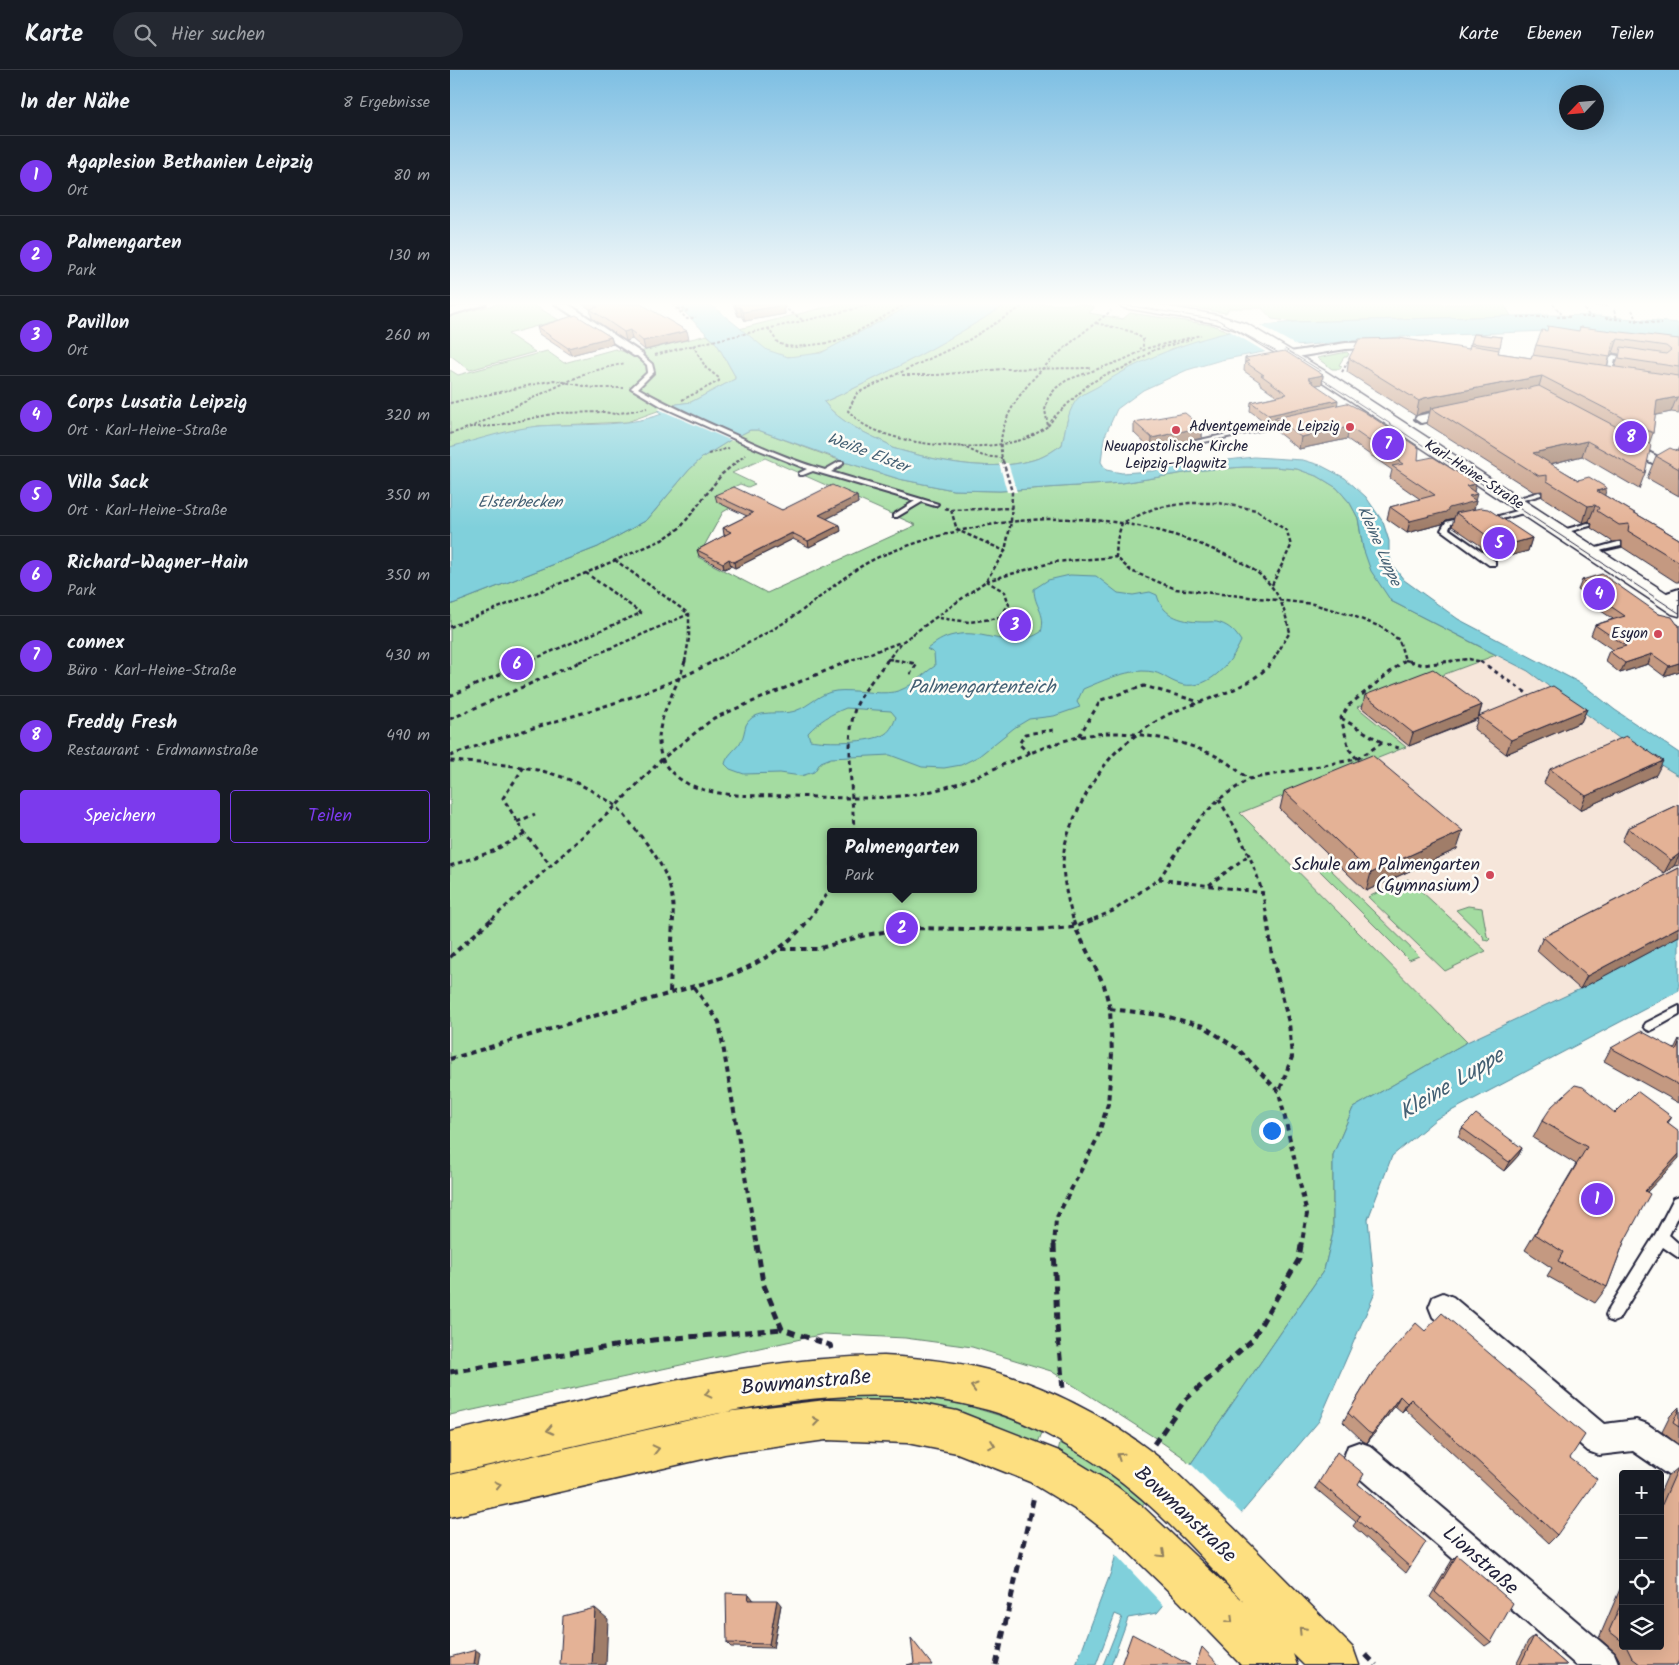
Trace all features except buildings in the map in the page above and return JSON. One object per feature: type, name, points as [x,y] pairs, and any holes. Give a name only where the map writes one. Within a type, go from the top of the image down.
[{"type":"main road","name":"Karl-Heine-Straße","points":[[1323,378],[1560,532],[1674,601]]},
{"type":"main road","name":"Bowmanstraße","points":[[450,1453],[724,1391],[840,1376],[906,1377],[968,1385],[1010,1398],[1057,1418],[1096,1439],[1148,1477],[1224,1549],[1336,1665]]},
{"type":"main road","name":"Bowmanstraße","points":[[450,1496],[725,1433],[826,1420],[907,1422],[957,1432],[1044,1466],[1102,1501],[1128,1522],[1196,1586],[1274,1665]]},
{"type":"street","points":[[1421,419],[1469,409]]},
{"type":"street","points":[[1612,436],[1679,473]]},
{"type":"street","points":[[1646,455],[1667,452]]},
{"type":"street","points":[[1443,1307],[1599,1440],[1636,1435],[1679,1464]]},
{"type":"street","name":"Lionstraße","points":[[1359,1457],[1602,1665]]},
{"type":"lane","points":[[644,378],[634,388],[663,405],[759,448],[825,473],[935,504]]},
{"type":"lane","points":[[1176,446],[1290,422]]},
{"type":"lane","points":[[825,473],[841,463]]},
{"type":"lane","points":[[801,474],[813,469]]},
{"type":"lane","points":[[846,488],[856,482]]},
{"type":"lane","points":[[1492,563],[1445,530],[1448,523],[1478,516],[1496,519],[1539,494]]},
{"type":"lane","points":[[895,516],[921,500]]},
{"type":"lane","points":[[1560,532],[1588,525]]},
{"type":"lane","points":[[1590,551],[1618,544]]},
{"type":"lane","points":[[1650,1026],[1679,1010]]},
{"type":"lane","points":[[1613,1315],[1661,1237],[1679,1202]]},
{"type":"lane","points":[[1661,1237],[1679,1252]]},
{"type":"path","points":[[450,434],[471,428],[572,378]]},
{"type":"path","points":[[471,428],[495,426],[557,412],[604,412],[616,414],[663,405],[685,399],[714,385],[719,378]]},
{"type":"path","points":[[891,378],[857,393],[848,411],[853,417],[877,431],[902,439],[962,446],[1000,444],[1033,436],[1048,426],[1055,416],[1089,384],[1099,378]]},
{"type":"path","points":[[854,828],[850,735],[855,710],[864,692],[902,642],[986,581],[1005,551],[1011,522],[1012,492],[1002,458],[1000,444],[1002,429],[1009,413],[1033,378]]},
{"type":"path","points":[[1048,426],[1044,415],[1046,401],[1052,392],[1063,382],[1071,378]]},
{"type":"path","points":[[450,403],[554,380],[594,388],[634,388]]},
{"type":"path","points":[[962,446],[983,456],[1002,458]]},
{"type":"path","points":[[450,627],[586,573],[662,540],[682,526],[722,474],[740,458],[759,448]]},
{"type":"path","points":[[1116,557],[1117,540],[1122,523],[1155,508],[1189,503],[1219,503],[1256,510],[1287,531],[1291,546],[1272,585]]},
{"type":"path","points":[[935,504],[951,510],[1012,508]]},
{"type":"path","points":[[951,510],[958,530],[1005,551]]},
{"type":"path","points":[[450,756],[486,741],[595,709],[680,679],[762,637],[799,613],[826,591],[878,558],[958,530],[1011,522],[1055,519],[1154,527],[1209,545],[1242,562],[1272,585],[1281,602],[1290,632],[1276,657],[1264,672],[1240,687],[1168,715],[1138,734],[1116,752],[1096,778],[1071,826],[1064,851],[1064,876],[1075,928],[1104,985],[1110,1009],[1112,1054],[1108,1104],[1097,1139],[1056,1219],[1054,1247],[1057,1316],[1064,1384],[1057,1418]]},
{"type":"path","points":[[986,581],[1054,562],[1116,557],[1131,571],[1176,589],[1313,604],[1350,615],[1383,628],[1399,640],[1406,660]]},
{"type":"path","points":[[615,560],[689,614],[691,631],[680,679],[668,703],[661,728],[659,750],[667,769],[696,787],[725,794],[853,798],[931,792],[968,782],[1030,754],[1078,737],[1107,734],[1138,734],[1182,745],[1216,756],[1249,779]]},
{"type":"path","points":[[450,696],[641,614],[586,573]]},
{"type":"path","points":[[938,617],[960,623],[984,622],[999,618],[1009,605],[1005,592],[986,581]]},
{"type":"path","points":[[450,719],[689,614]]},
{"type":"path","points":[[999,618],[1010,623]]},
{"type":"path","points":[[450,956],[616,806],[662,760],[691,734],[714,718],[864,655],[902,642]]},
{"type":"path","points":[[888,659],[917,664],[910,674]]},
{"type":"path","points":[[1406,660],[1423,665],[1469,660],[1480,661],[1528,694]]},
{"type":"path","points":[[1357,759],[1349,749],[1342,718],[1349,706],[1406,660]]},
{"type":"path","points":[[1078,737],[1101,700],[1144,686],[1202,702]]},
{"type":"path","points":[[1342,718],[1382,743],[1402,749]]},
{"type":"path","points":[[1030,754],[1019,744],[1024,734],[1054,730]]},
{"type":"path","points":[[781,949],[817,949],[866,935],[907,928],[1033,930],[1075,928],[1113,911],[1159,878],[1197,822],[1219,799],[1249,779],[1357,759],[1382,743]]},
{"type":"path","points":[[450,761],[524,767],[554,773],[580,783],[616,806],[652,850],[666,874],[674,902],[670,992]]},
{"type":"path","points":[[524,767],[503,798],[525,834],[550,864]]},
{"type":"path","points":[[1219,799],[1250,854],[1264,893],[1272,956],[1289,1023],[1292,1057],[1279,1092]]},
{"type":"path","points":[[517,822],[535,814]]},
{"type":"path","points":[[450,866],[493,851],[525,834]]},
{"type":"path","points":[[1208,885],[1250,854]]},
{"type":"path","points":[[1159,878],[1264,893]]},
{"type":"path","points":[[450,1059],[742,971],[781,949],[812,916],[828,893]]},
{"type":"path","points":[[694,987],[719,1022],[763,1282],[782,1329]]},
{"type":"path","points":[[1110,1009],[1161,1015],[1203,1026],[1238,1049],[1279,1092],[1307,1214],[1299,1259],[1252,1340],[1185,1400],[1148,1477]]},
{"type":"path","points":[[450,1372],[653,1340],[782,1329],[830,1345],[840,1376]]},
{"type":"path","points":[[996,1665],[1029,1523]]},
{"type":"shaded area","name":"Schule am Palmengarten (Gymnasium)","points":[[1496,655],[1528,671],[1679,776],[1679,936],[1580,989],[1467,1042],[1240,813],[1405,748],[1356,708]]},
{"type":"green space","points":[[450,378],[735,378],[691,402],[677,404],[627,422],[538,426],[450,447]]},
{"type":"green space","points":[[874,378],[1126,378],[1068,417],[1062,445],[1042,457],[1005,465],[966,464],[892,448],[888,444],[845,422],[824,402]]},
{"type":"green space","points":[[750,430],[758,430],[839,460],[839,462],[899,479],[953,490],[1000,491],[1122,483],[1203,470],[1244,467],[1297,469],[1319,477],[1337,488],[1350,503],[1358,518],[1363,548],[1391,601],[1496,655],[1357,707],[1406,747],[1240,813],[1467,1042],[1353,1108],[1333,1155],[1333,1233],[1324,1270],[1190,1465],[1183,1457],[1157,1439],[1051,1371],[972,1347],[905,1338],[824,1334],[450,1415],[450,605],[598,547],[647,520],[689,470],[703,457]],"holes":[[[765,458],[916,525],[767,593],[698,557],[723,512],[730,508],[717,501],[725,491],[740,484],[748,487],[755,484],[732,473]]]},
{"type":"green space","points":[[1327,866],[1419,956],[1409,960],[1318,869]]},
{"type":"green space","points":[[1408,879],[1486,951],[1445,971],[1368,897]]},
{"type":"green space","points":[[1468,906],[1482,908],[1487,936],[1490,939],[1488,941],[1484,940],[1483,936],[1456,910]]},
{"type":"green space","points":[[841,1391],[945,1399],[1011,1419],[1042,1433],[1037,1445],[971,1420],[450,1478],[450,1466],[660,1420]]},
{"type":"green space","points":[[1060,1443],[1106,1469],[1146,1501],[1138,1510],[1057,1455]]},
{"type":"water","points":[[874,378],[824,402],[845,422],[888,444],[892,448],[966,464],[1005,465],[1045,456],[1062,445],[1070,412],[1075,402],[1082,395],[1111,378],[1168,378],[1143,390],[1117,409],[1104,438],[1101,462],[1106,470],[1122,473],[1151,471],[1254,457],[1303,460],[1320,465],[1345,478],[1366,497],[1383,522],[1389,541],[1389,554],[1393,566],[1404,580],[1458,619],[1582,684],[1615,710],[1679,753],[1679,776],[1631,747],[1528,671],[1391,601],[1371,571],[1363,548],[1358,518],[1350,503],[1337,488],[1319,477],[1297,469],[1244,467],[1203,470],[1122,483],[1000,491],[953,490],[899,479],[839,462],[839,459],[758,430],[750,430],[703,457],[689,470],[647,520],[598,547],[450,605],[450,447],[529,427],[617,423],[647,418],[662,414],[658,411],[677,404],[691,402],[735,379]]},
{"type":"water","name":"Palmengartenteich","points":[[1070,575],[1096,576],[1118,593],[1133,595],[1150,592],[1157,595],[1160,603],[1169,614],[1182,620],[1224,624],[1241,641],[1231,659],[1216,675],[1207,681],[1188,685],[1177,683],[1157,673],[1148,671],[1112,677],[1083,689],[1077,702],[1080,707],[1054,716],[1029,719],[1014,728],[979,756],[961,765],[944,768],[922,767],[890,755],[831,758],[821,762],[814,772],[801,776],[780,773],[744,774],[730,769],[725,764],[729,755],[741,741],[746,725],[755,716],[795,711],[830,692],[880,693],[900,690],[910,685],[935,666],[934,653],[927,649],[939,640],[950,636],[976,634],[1008,640],[1019,640],[1030,638],[1041,632],[1042,620],[1034,589],[1048,580]],"holes":[[[846,708],[891,711],[896,717],[893,724],[885,734],[878,737],[827,742],[810,740],[808,733],[816,725],[830,715]]]},
{"type":"water","name":"Kleine Luppe","points":[[1679,936],[1679,991],[1436,1119],[1392,1156],[1368,1219],[1375,1293],[1319,1421],[1157,1613],[1128,1618],[1111,1665],[1103,1665],[1122,1617],[1115,1614],[1096,1665],[1076,1665],[1111,1572],[1119,1544],[1190,1465],[1324,1270],[1333,1233],[1333,1155],[1353,1108],[1467,1042],[1580,989]]},
{"type":"pier","points":[[668,405],[742,436],[732,441],[658,409]]},
{"type":"pier","points":[[999,463],[1008,463],[1017,492],[1007,492]]},
{"type":"pier","points":[[1189,1462],[1243,1515],[1165,1607],[1114,1553],[1117,1542]]},
{"type":"tram line","points":[[1321,378],[1679,613]]},
{"type":"place","name":"Adventgemeinde Leipzig","points":[[1350,427]]},
{"type":"place","name":"Neuapostolische Kirche Leipzig-Plagwitz","points":[[1176,430]]},
{"type":"place","name":"Freddy Fresh","points":[[1631,437]]},
{"type":"place","name":"connex","points":[[1388,444]]},
{"type":"place","name":"Villa Sack","points":[[1499,543]]},
{"type":"place","name":"Corps Lusatia Leipzig","points":[[1599,594]]},
{"type":"place","name":"Pavillon","points":[[1015,625]]},
{"type":"place","name":"Esyon","points":[[1658,634]]},
{"type":"place","name":"Richard-Wagner-Hain","points":[[517,664]]},
{"type":"place","name":"Schule am Palmengarten (Gymnasium)","points":[[1490,875]]},
{"type":"place","name":"Palmengarten","points":[[902,928]]},
{"type":"place","name":"Agaplesion Bethanien Leipzig","points":[[1597,1199]]},
{"type":"water label","name":"Weiße Elster","points":[[868,453]]},
{"type":"water label","name":"Elsterbecken","points":[[520,502]]}]
